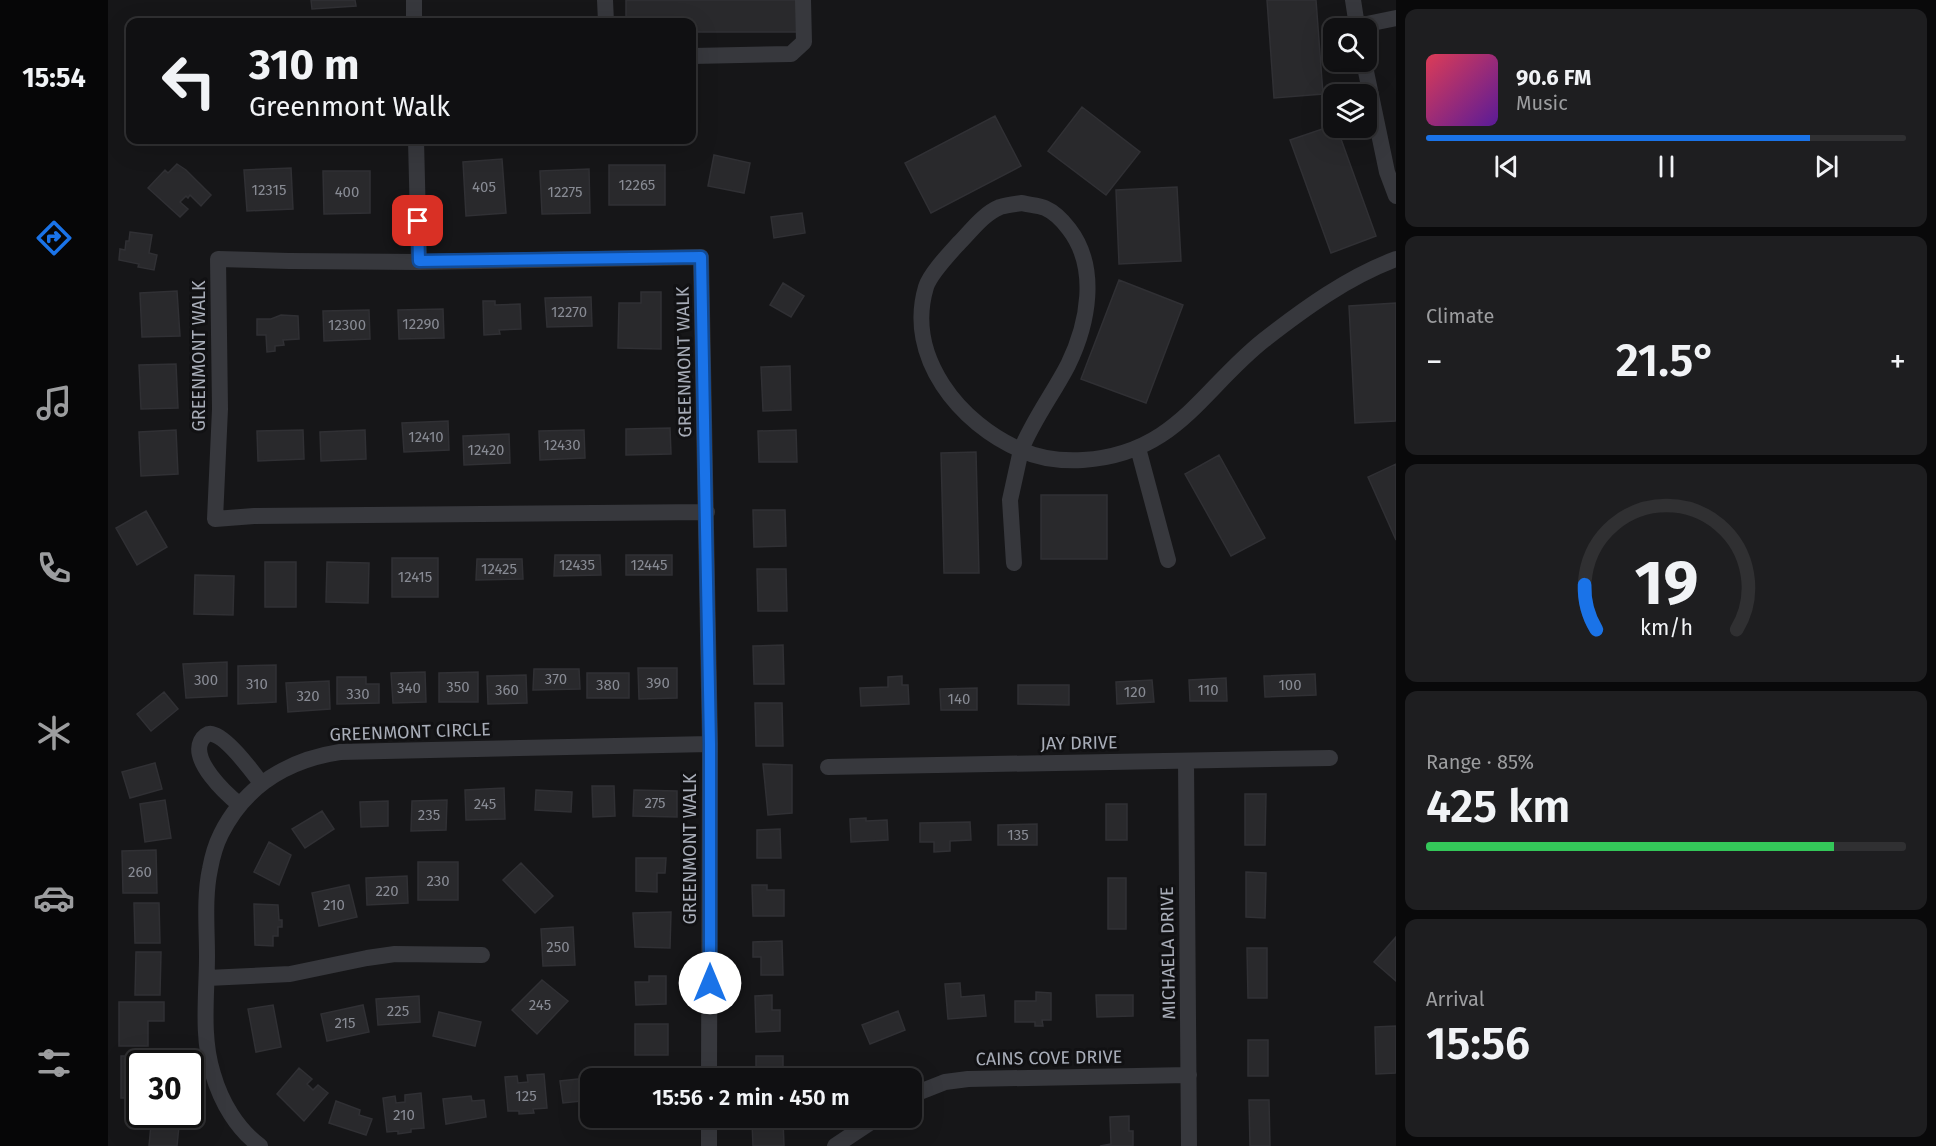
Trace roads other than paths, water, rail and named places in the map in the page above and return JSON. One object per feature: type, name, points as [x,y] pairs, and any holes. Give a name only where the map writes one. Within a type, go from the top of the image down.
[{"type":"street","points":[[414,0],[414,18]]},
{"type":"street","points":[[605,0],[606,18]]},
{"type":"street","points":[[696,56],[790,54],[804,42],[803,0]]},
{"type":"street","points":[[1353,0],[1356,18]]},
{"type":"street","points":[[1377,23],[1396,18]]},
{"type":"street","points":[[1366,72],[1387,172],[1396,196]]},
{"type":"street","points":[[416,144],[419,261]]},
{"type":"street","points":[[1014,563],[1010,500],[1021,450],[1029,430],[1069,364],[1081,332],[1087,286],[1086,263],[1078,241],[1064,222],[1045,208],[1022,203],[999,207],[980,220],[948,255],[926,285],[922,313],[929,359],[952,399],[969,416],[1005,443],[1021,450],[1049,459],[1072,461],[1096,459],[1138,448],[1159,437],[1178,424],[1262,341],[1342,285],[1396,259]]},
{"type":"street","name":"GREENMONT WALK","points":[[707,512],[254,516],[215,519],[220,409],[219,259],[419,261],[701,257],[707,512],[710,744],[709,1068]]},
{"type":"street","points":[[1138,448],[1168,560]]},
{"type":"street","points":[[240,805],[215,780],[201,760],[199,748],[204,737],[213,734],[220,738],[240,756],[261,783]]},
{"type":"street","name":"GREENMONT CIRCLE","points":[[256,1145],[229,1111],[212,1073],[207,1042],[207,894],[210,869],[220,835],[240,805],[261,783],[298,762],[340,752],[710,744]]},
{"type":"street","name":"JAY DRIVE","points":[[828,767],[1330,758]]},
{"type":"street","name":"MICHAELA DRIVE","points":[[1186,760],[1189,1146]]},
{"type":"street","points":[[207,978],[290,974],[395,954],[482,955]]},
{"type":"street","name":"CAINS COVE DRIVE","points":[[922,1091],[945,1083],[968,1080],[1189,1075]]},
{"type":"street","points":[[709,1128],[709,1146]]},
{"type":"street","points":[[835,1146],[862,1128]]}]
